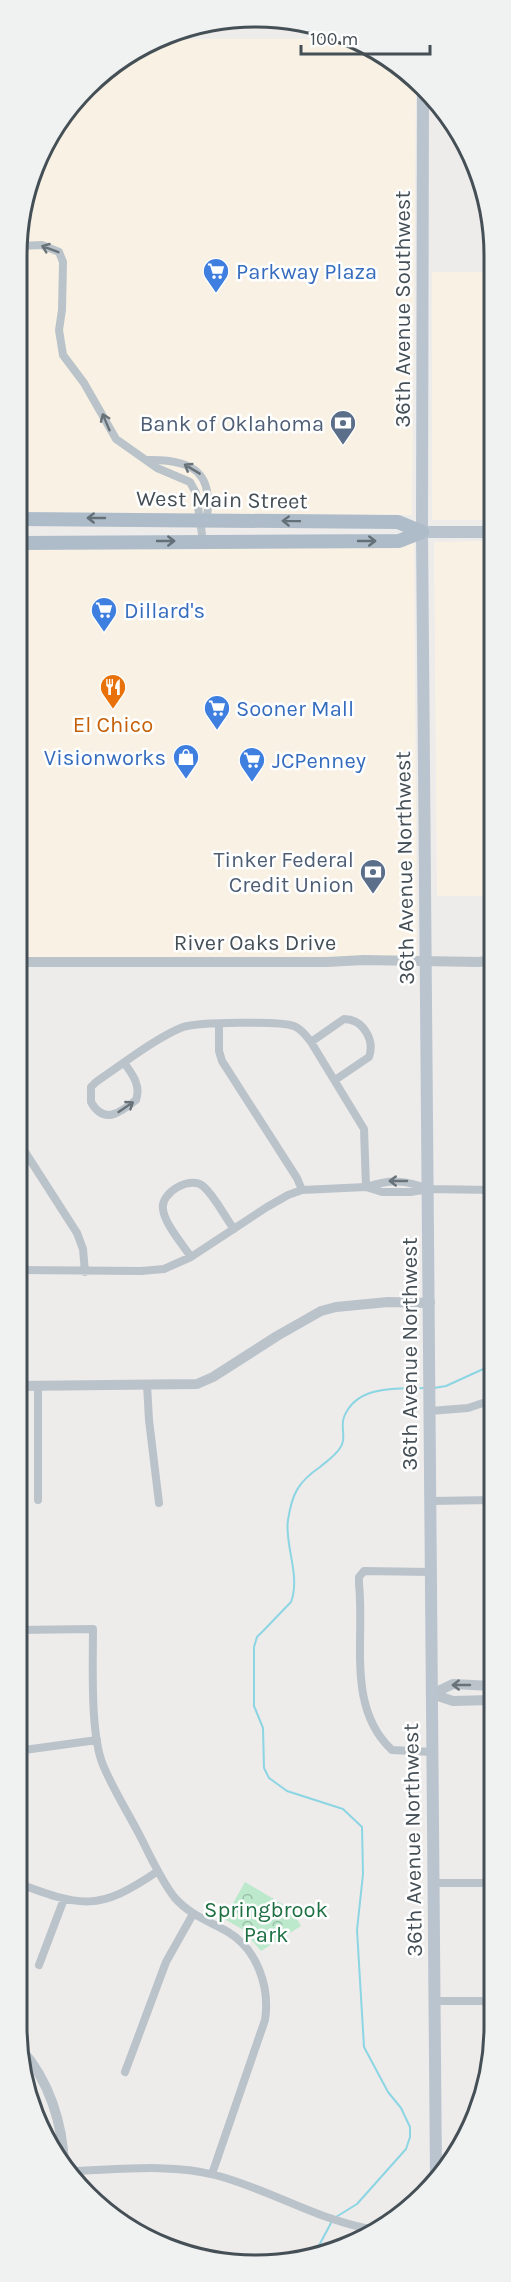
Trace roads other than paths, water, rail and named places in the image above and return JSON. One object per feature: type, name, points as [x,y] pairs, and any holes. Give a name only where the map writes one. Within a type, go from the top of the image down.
[{"type":"main road","name":"36th Avenue Southwest","points":[[422,532],[423,101]]},
{"type":"main road","name":"West Main Street","points":[[27,519],[398,522],[422,532]]},
{"type":"main road","name":"West Main Street","points":[[27,543],[399,541],[422,532],[484,532]]},
{"type":"main road","name":"36th Avenue Northwest","points":[[422,532],[431,1360],[436,2167]]},
{"type":"street","points":[[27,246],[42,245],[59,252],[63,262],[62,310],[59,330],[63,355],[92,395],[108,429],[132,452],[148,460],[157,468],[190,482],[196,493],[203,520]]},
{"type":"street","points":[[148,460],[168,460],[187,465],[198,470],[205,479],[208,491],[203,520],[203,541]]},
{"type":"street","name":"River Oaks Drive","points":[[27,962],[484,961]]},
{"type":"street","points":[[311,1042],[344,1019],[358,1022],[368,1035],[371,1042],[369,1056],[335,1080]]},
{"type":"street","points":[[125,1064],[139,1091],[136,1100],[114,1114],[99,1113],[91,1102],[91,1087],[125,1064],[185,1027],[219,1024],[288,1025],[303,1032],[364,1129],[366,1187]]},
{"type":"street","points":[[219,1024],[218,1040],[222,1061],[292,1170],[302,1190]]},
{"type":"street","points":[[27,1155],[77,1233],[83,1249],[85,1272]]},
{"type":"street","points":[[27,1270],[153,1271],[171,1267],[191,1257],[288,1195],[302,1190],[366,1187],[383,1181],[409,1181],[429,1189],[484,1190]]},
{"type":"street","points":[[191,1257],[165,1217],[162,1207],[165,1198],[185,1184],[194,1182],[204,1187],[234,1229]]},
{"type":"street","points":[[27,1386],[147,1386],[188,1385],[205,1382],[304,1320],[328,1309],[388,1302],[430,1303]]},
{"type":"street","points":[[38,1386],[38,1500]]},
{"type":"street","points":[[147,1386],[148,1420],[159,1503]]},
{"type":"street","points":[[430,1411],[468,1408],[484,1403]]},
{"type":"street","points":[[432,1501],[484,1500]]},
{"type":"street","points":[[432,1572],[369,1570],[361,1573],[359,1584],[361,1687],[368,1712],[377,1730],[392,1750],[433,1752]]},
{"type":"street","points":[[27,1630],[93,1629],[97,1740],[107,1773],[158,1871],[174,1896],[193,1914],[240,1941],[258,1967],[266,1991],[267,2007],[262,2031],[212,2174]]},
{"type":"street","points":[[432,1694],[453,1683],[484,1685]]},
{"type":"street","points":[[432,1694],[453,1701],[484,1700]]},
{"type":"street","points":[[27,1750],[97,1740]]},
{"type":"street","points":[[27,1886],[64,1899],[83,1902],[102,1900],[158,1871]]},
{"type":"street","points":[[434,1883],[484,1883]]},
{"type":"street","points":[[39,1965],[64,1899]]},
{"type":"street","points":[[125,2072],[166,1962],[193,1914]]},
{"type":"street","points":[[435,2001],[484,2001]]},
{"type":"street","points":[[30,2060],[52,2102],[63,2148]]},
{"type":"street","points":[[78,2171],[179,2169],[212,2174],[320,2216],[362,2228]]},
{"type":"waterway","points":[[434,1388],[446,1386],[484,1369]]},
{"type":"waterway","points":[[336,2217],[357,2204],[406,2149],[410,2127],[364,2047],[357,1930],[363,1874],[362,1827],[343,1809],[287,1791],[269,1778],[264,1768],[263,1728],[254,1706],[254,1647],[257,1637],[291,1602],[294,1592],[287,1529],[294,1496],[306,1478],[336,1454],[340,1448],[343,1441],[343,1421],[350,1406],[358,1399],[379,1390],[426,1388]]},
{"type":"waterway","points":[[319,2246],[332,2221]]},
{"type":"place","name":"Parkway Plaza","points":[[216,294]]},
{"type":"place","name":"Bank of Oklahoma","points":[[343,446]]},
{"type":"place","name":"Dillard's","points":[[104,633]]},
{"type":"place","name":"El Chico","points":[[113,710]]},
{"type":"place","name":"Sooner Mall","points":[[217,731]]},
{"type":"place","name":"Visionworks","points":[[186,780]]},
{"type":"place","name":"JCPenney","points":[[252,783]]},
{"type":"place","name":"Tinker Federal Credit Union","points":[[373,895]]},
{"type":"park label","name":"Springbrook Park","points":[[266,1922]]}]
